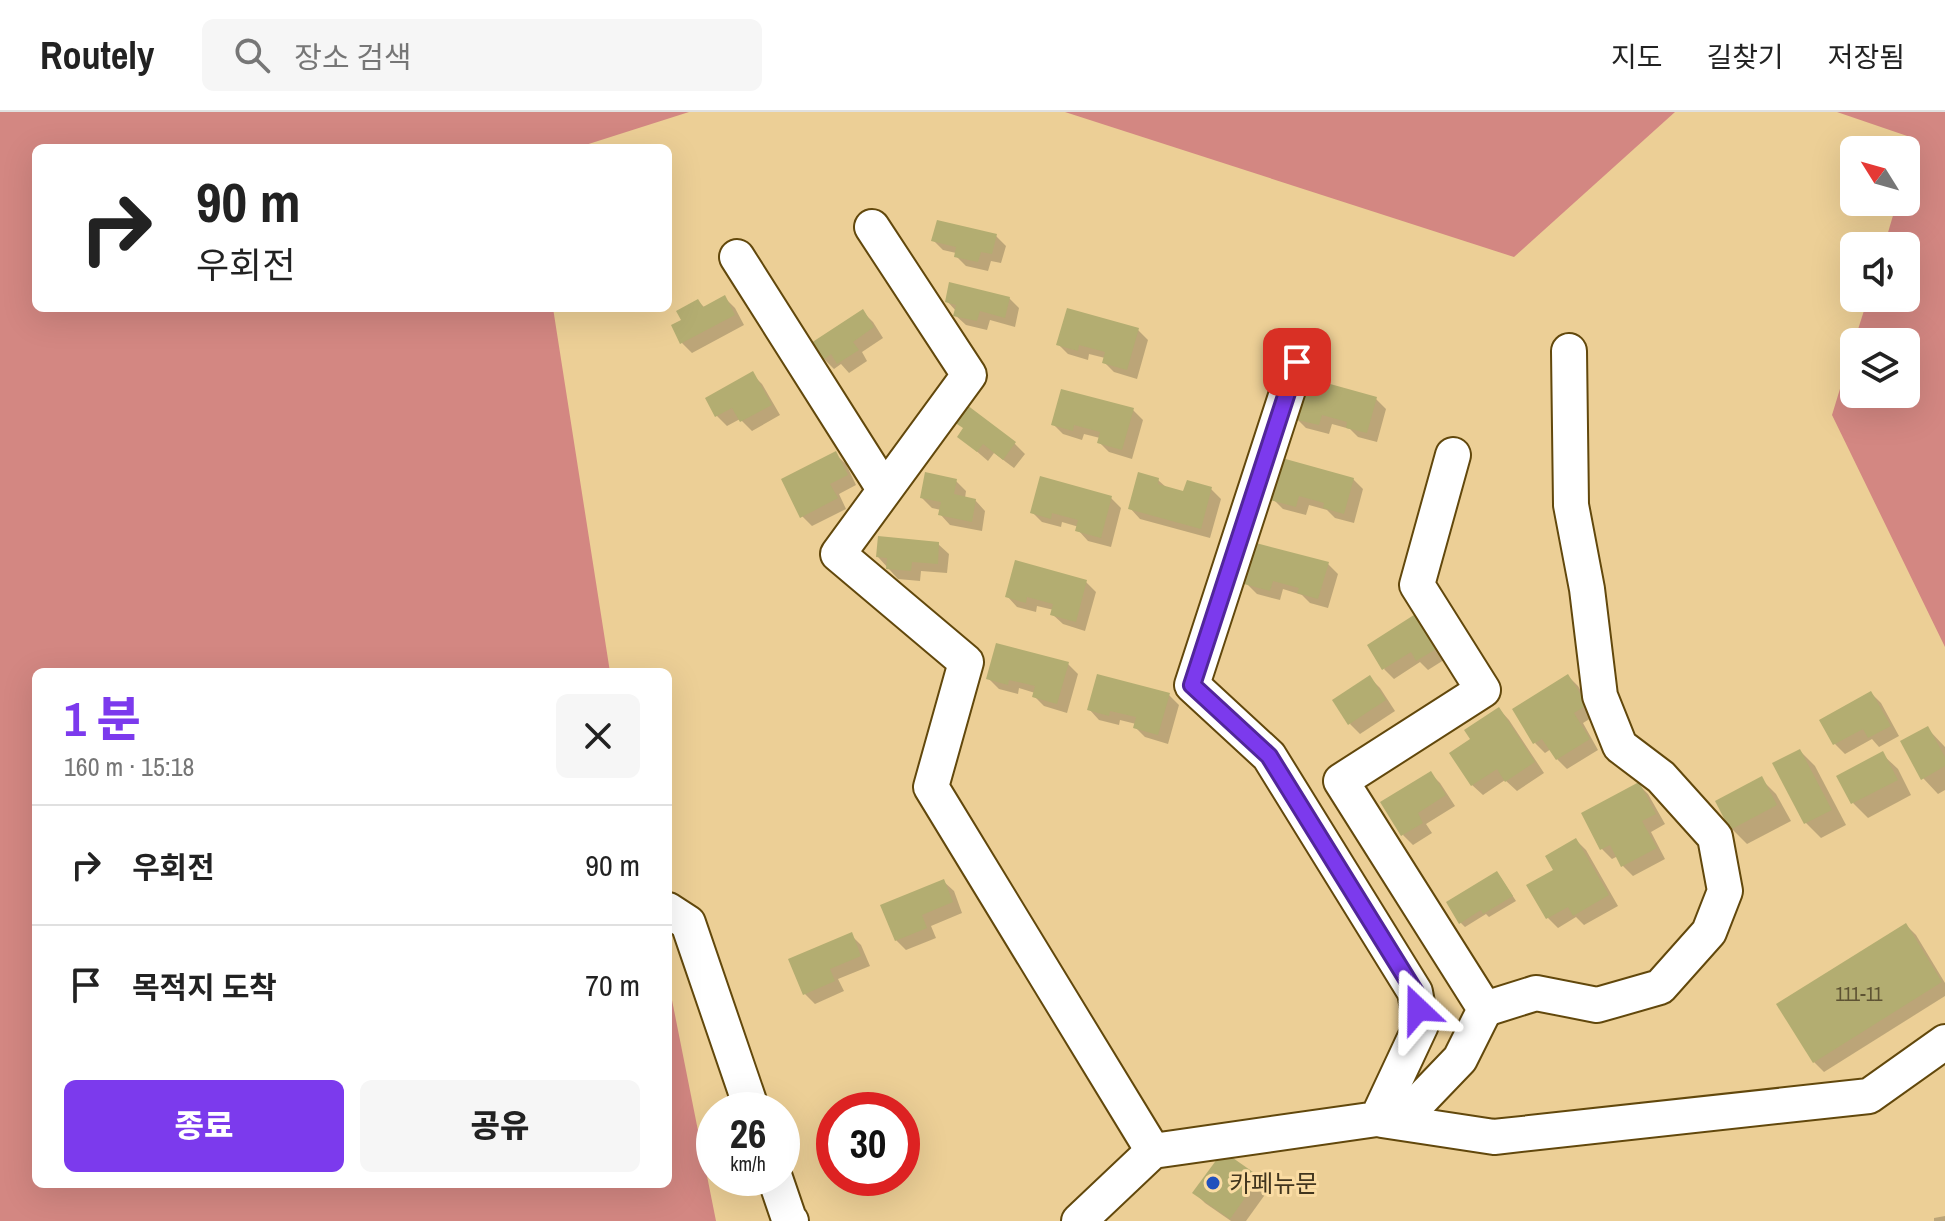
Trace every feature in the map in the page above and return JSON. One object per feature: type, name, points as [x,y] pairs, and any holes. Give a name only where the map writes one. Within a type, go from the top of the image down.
[{"type":"street","points":[[872,227],[969,375],[838,554],[966,662],[931,787],[1153,1151]]},
{"type":"street","points":[[737,257],[884,489]]},
{"type":"street","points":[[1079,1221],[1153,1151],[1377,1119],[1412,1109],[1460,1059],[1485,1009],[1536,993],[1597,1005],[1660,987],[1709,932],[1725,891],[1715,837],[1661,777],[1620,746],[1600,696],[1587,589],[1571,505],[1569,351]]},
{"type":"street","points":[[1297,362],[1192,685],[1269,756],[1415,992],[1421,1025],[1377,1119]]},
{"type":"street","points":[[1453,455],[1417,585],[1483,690],[1341,781],[1485,1009]]},
{"type":"street","points":[[672,913],[688,923],[746,1092]]},
{"type":"street","points":[[1377,1119],[1494,1137],[1869,1096],[1945,1042]]},
{"type":"street","points":[[781,1196],[791,1221]]},
{"type":"shaded area","points":[[0,112],[689,112],[589,144],[32,144],[32,312],[554,312],[609,668],[32,668],[32,1188],[672,1188],[672,1000],[696,1121],[696,1196],[711,1196],[716,1221],[0,1221]]},
{"type":"shaded area","points":[[1065,112],[1675,112],[1514,257]]},
{"type":"shaded area","points":[[1837,112],[1945,112],[1945,647],[1832,415],[1840,389],[1840,408],[1920,408],[1920,328],[1858,328],[1864,312],[1920,312],[1920,232],[1888,232],[1893,216],[1920,216],[1920,136],[1907,136]]},
{"type":"building","points":[[937,220],[997,234],[992,254],[981,252],[978,262],[954,257],[956,247],[931,241]]},
{"type":"building","points":[[949,282],[1010,297],[1005,318],[980,311],[977,321],[953,316],[956,305],[945,302]]},
{"type":"building","points":[[725,295],[735,315],[680,344],[671,325],[681,320],[676,311],[698,299],[703,307]]},
{"type":"building","points":[[1067,308],[1139,328],[1127,370],[1102,363],[1105,352],[1079,345],[1078,351],[1056,345]]},
{"type":"building","points":[[863,309],[874,327],[853,342],[859,350],[837,364],[831,354],[822,361],[811,343]]},
{"type":"building","points":[[753,371],[772,405],[740,422],[732,408],[715,417],[705,398]]},
{"type":"building","points":[[1305,377],[1377,397],[1367,433],[1346,428],[1347,422],[1322,415],[1319,425],[1293,419]]},
{"type":"building","points":[[1061,389],[1134,408],[1122,450],[1097,443],[1100,432],[1074,425],[1073,431],[1051,425]]},
{"type":"building","points":[[967,405],[1016,442],[1003,460],[983,444],[977,452],[957,437],[963,428],[954,422]]},
{"type":"building","points":[[836,451],[848,475],[830,484],[838,498],[800,518],[781,479]]},
{"type":"building","points":[[1282,458],[1354,478],[1344,514],[1323,508],[1324,503],[1299,496],[1296,507],[1270,500]]},
{"type":"building","points":[[925,472],[957,479],[954,494],[976,499],[972,522],[938,515],[941,502],[920,498]]},
{"type":"building","points":[[1138,472],[1159,478],[1158,484],[1183,491],[1187,480],[1212,487],[1201,529],[1128,509]]},
{"type":"building","points":[[1040,476],[1112,496],[1101,538],[1075,531],[1078,520],[1052,513],[1051,519],[1030,513]]},
{"type":"building","points":[[878,536],[939,542],[938,564],[912,562],[911,571],[886,569],[887,558],[876,557]]},
{"type":"building","points":[[1256,543],[1329,562],[1318,599],[1297,593],[1299,588],[1273,581],[1270,591],[1244,584]]},
{"type":"building","points":[[1015,560],[1087,580],[1076,622],[1050,615],[1053,604],[1027,597],[1026,603],[1005,597]]},
{"type":"building","points":[[1417,613],[1438,648],[1416,661],[1411,652],[1382,670],[1367,645]]},
{"type":"building","points":[[996,643],[1069,662],[1057,704],[1032,697],[1035,686],[1009,680],[1008,685],[986,679]]},
{"type":"building","points":[[1097,674],[1170,693],[1158,735],[1133,728],[1136,717],[1110,711],[1109,716],[1087,710]]},
{"type":"building","points":[[1568,674],[1587,705],[1574,713],[1590,739],[1556,760],[1542,739],[1533,744],[1512,709]]},
{"type":"building","points":[[1370,675],[1386,700],[1348,725],[1332,700]]},
{"type":"building","points":[[1871,691],[1891,726],[1868,738],[1863,729],[1833,745],[1819,720]]},
{"type":"building","points":[[1499,707],[1535,762],[1505,782],[1497,769],[1471,786],[1449,753],[1470,739],[1464,730]]},
{"type":"building","points":[[1928,726],[1945,757],[1945,766],[1921,780],[1900,741]]},
{"type":"building","points":[[1800,749],[1832,810],[1804,824],[1772,763]]},
{"type":"building","points":[[1883,751],[1898,780],[1851,804],[1836,776]]},
{"type":"building","points":[[1431,771],[1446,795],[1418,813],[1423,823],[1401,836],[1380,802]]},
{"type":"building","points":[[1762,776],[1777,805],[1730,830],[1715,801]]},
{"type":"building","points":[[1639,782],[1656,814],[1642,821],[1657,848],[1621,867],[1610,845],[1600,850],[1581,813]]},
{"type":"building","points":[[1576,838],[1609,895],[1573,916],[1568,907],[1546,919],[1526,885],[1553,870],[1545,856]]},
{"type":"building","points":[[1497,871],[1513,896],[1459,924],[1446,902]]},
{"type":"building","points":[[944,879],[953,902],[922,915],[927,928],[895,941],[880,905]]},
{"type":"building","points":[[1906,923],[1942,982],[1813,1063],[1776,1004]]},
{"type":"building","points":[[852,932],[861,956],[830,969],[835,981],[803,995],[788,959]]},
{"type":"building","points":[[1223,1151],[1260,1177],[1230,1219],[1192,1193]]},
{"type":"place","name":"카페뉴문","points":[[1213,1183]]},
{"type":"route","points":[[1297,362],[1192,685],[1269,756],[1415,992],[1418,1009]]}]
